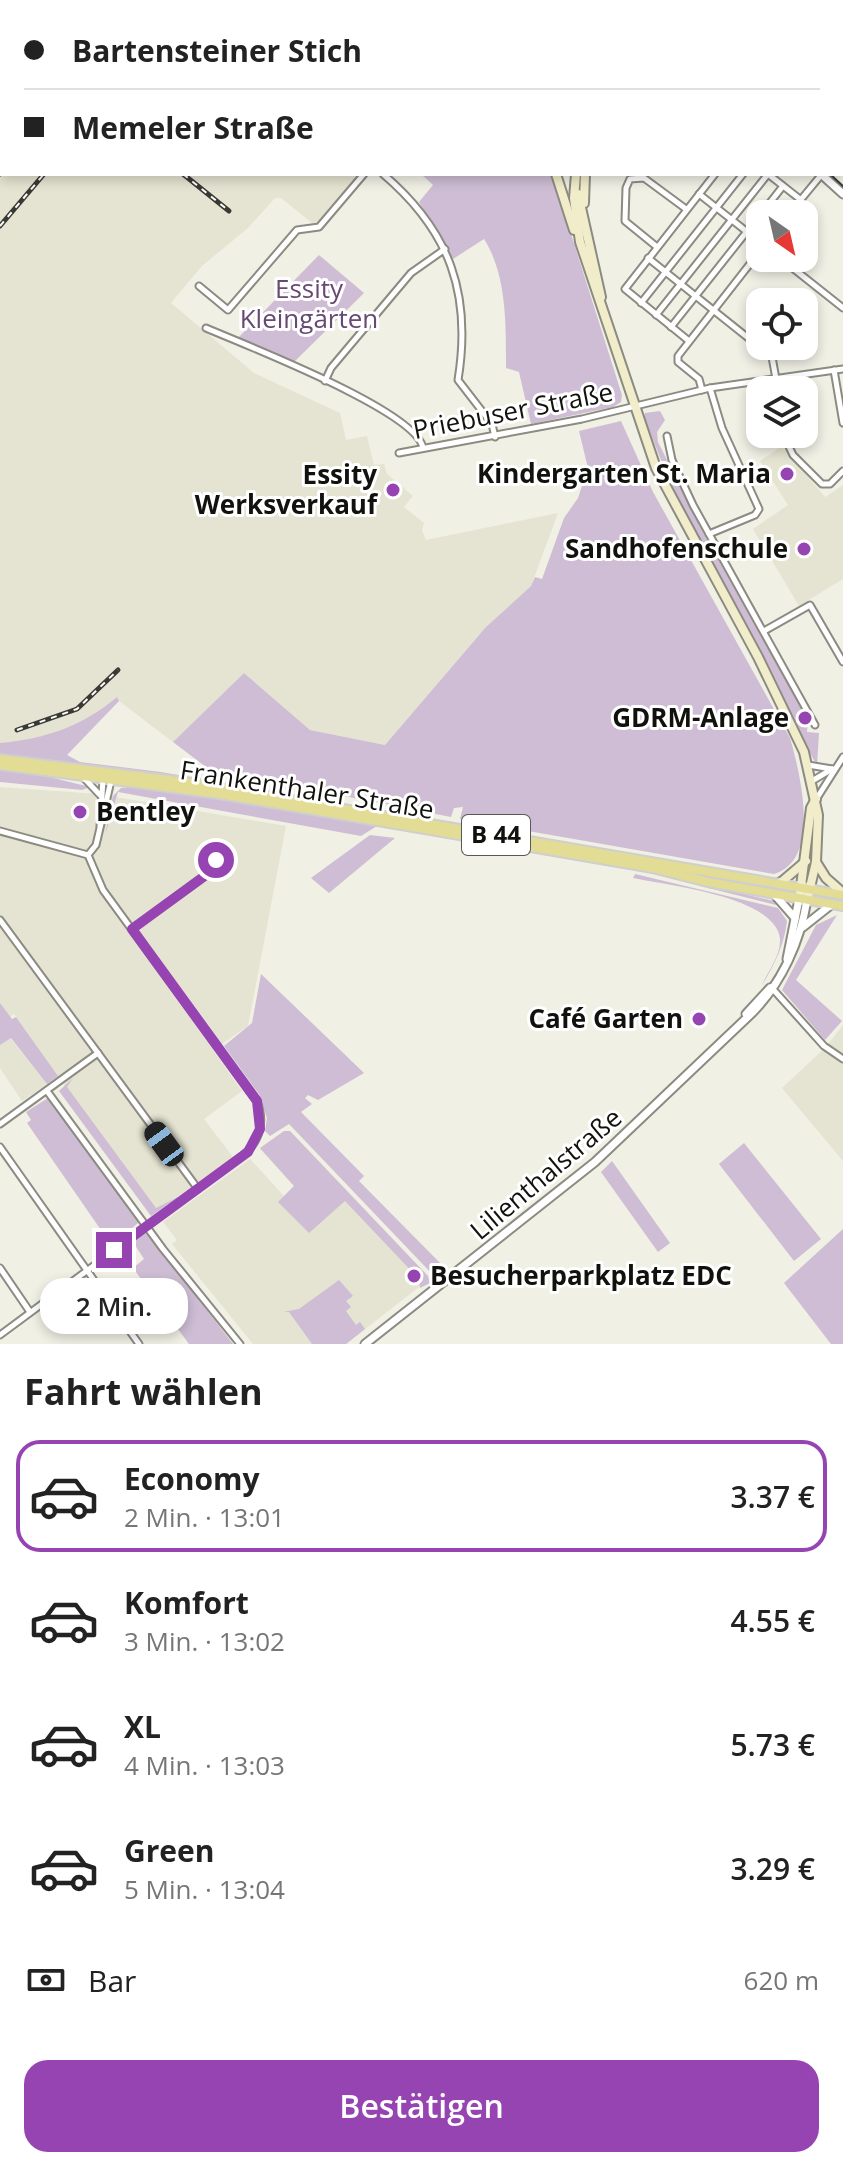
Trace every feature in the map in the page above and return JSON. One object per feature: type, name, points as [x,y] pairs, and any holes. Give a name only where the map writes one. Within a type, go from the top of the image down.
[{"type":"main road","points":[[557,176],[565,209],[580,242],[656,468],[799,738],[816,799],[811,861],[803,900]]},
{"type":"main road","points":[[579,176],[574,198],[580,242]]},
{"type":"main road","points":[[579,176],[584,224],[600,278],[602,306]]},
{"type":"main road","name":"Frankenthaler Straße","points":[[0,759],[843,894]]},
{"type":"main road","name":"Frankenthaler Straße","points":[[0,765],[82,776],[108,776],[219,794],[638,865],[843,906]]},
{"type":"main road","points":[[779,884],[811,861]]},
{"type":"main road","points":[[811,861],[843,894]]},
{"type":"street","points":[[199,286],[228,310],[297,230],[319,227],[362,176]]},
{"type":"street","points":[[385,176],[420,209],[445,249],[459,293],[463,319],[458,380],[492,424],[495,437]]},
{"type":"street","points":[[689,341],[625,289],[712,176]]},
{"type":"street","points":[[641,303],[741,176]]},
{"type":"street","points":[[656,315],[766,176]]},
{"type":"street","points":[[770,176],[801,200],[819,176]]},
{"type":"street","points":[[823,176],[843,194]]},
{"type":"street","points":[[657,247],[625,221],[626,188],[630,179],[644,178],[686,209]]},
{"type":"street","points":[[772,200],[783,186]]},
{"type":"street","points":[[699,194],[746,231]]},
{"type":"street","points":[[671,327],[746,233]]},
{"type":"street","points":[[325,381],[331,368],[411,273],[445,249]]},
{"type":"street","points":[[648,258],[772,357],[776,376]]},
{"type":"street","points":[[702,390],[699,379],[678,362],[678,356],[746,269]]},
{"type":"street","points":[[798,272],[843,308]]},
{"type":"street","points":[[837,303],[843,296]]},
{"type":"street","points":[[206,328],[325,381],[389,414],[419,436],[423,448]]},
{"type":"street","name":"Priebuser Straße","points":[[776,376],[843,369]]},
{"type":"street","points":[[834,370],[843,423]]},
{"type":"street","name":"Priebuser Straße","points":[[399,453],[495,437],[746,381]]},
{"type":"street","points":[[709,534],[755,515],[759,509],[722,428],[710,388]]},
{"type":"street","points":[[667,436],[672,460],[709,534],[815,725]]},
{"type":"street","points":[[790,448],[822,484],[830,484],[843,471]]},
{"type":"street","points":[[764,631],[810,605],[843,662]]},
{"type":"street","points":[[816,799],[843,757]]},
{"type":"street","points":[[808,765],[833,769]]},
{"type":"street","points":[[812,781],[833,769]]},
{"type":"street","points":[[82,776],[100,795]]},
{"type":"street","points":[[100,827],[100,795],[108,776]]},
{"type":"street","points":[[88,855],[96,845],[108,776]]},
{"type":"street","points":[[0,831],[88,855]]},
{"type":"street","points":[[0,1335],[253,1146],[260,1129],[261,1110],[251,1091],[103,890],[88,855]]},
{"type":"street","points":[[132,929],[206,875]]},
{"type":"street","points":[[774,894],[795,918]]},
{"type":"street","name":"Lilienthalstraße","points":[[787,960],[795,918],[803,900]]},
{"type":"street","name":"Lilienthalstraße","points":[[365,1344],[488,1250],[595,1162],[765,1000],[801,928],[803,900]]},
{"type":"street","points":[[801,928],[832,904]]},
{"type":"street","points":[[0,920],[198,1189]]},
{"type":"street","points":[[771,987],[824,1046],[843,1059]]},
{"type":"street","points":[[0,1124],[98,1053]]},
{"type":"street","points":[[47,1091],[146,1226],[240,1344]]},
{"type":"street","points":[[0,1147],[85,1272],[139,1344]]},
{"type":"street","points":[[0,1268],[30,1312]]},
{"type":"shaded area","points":[[0,176],[358,176],[319,222],[312,223],[281,198],[275,198],[248,228],[202,266],[171,303],[254,373],[340,413],[346,440],[367,436],[374,465],[384,464],[387,474],[413,496],[404,507],[424,523],[422,530],[426,540],[558,513],[531,586],[486,627],[385,745],[310,730],[244,673],[173,742],[119,701],[65,755],[0,749]]},
{"type":"shaded area","name":"Sandhofenschule","points":[[784,448],[825,497],[843,485],[843,579],[799,606],[753,529],[788,505],[760,461]]},
{"type":"shaded area","points":[[0,787],[98,794],[286,826],[248,1026],[213,1050],[242,1091],[204,1119],[233,1157],[155,1213],[14,1014],[10,1017],[0,1003]]},
{"type":"shaded area","points":[[843,1025],[843,1161],[782,1088],[826,1047]]},
{"type":"shaded area","points":[[10,1038],[47,1084],[22,1101],[0,1068],[0,1045]]},
{"type":"shaded area","points":[[279,1137],[428,1280],[346,1344],[253,1344],[172,1244],[177,1240],[163,1222],[250,1159],[284,1196],[294,1186],[260,1149]]},
{"type":"green space","points":[[423,176],[553,176],[622,395],[621,402],[613,407],[531,424],[519,372],[506,368],[504,301],[492,253],[484,239],[453,259],[419,202],[433,185]]},
{"type":"green space","name":"Essity Kleingärten","points":[[319,255],[364,293],[292,364],[236,340]]},
{"type":"green space","points":[[660,411],[665,420],[657,432],[658,442],[706,538],[808,716],[807,732],[819,733],[817,766],[677,501],[644,417],[645,413]]},
{"type":"green space","points":[[621,421],[653,492],[790,738],[804,814],[798,852],[789,866],[774,874],[460,819],[463,807],[454,808],[451,817],[210,770],[173,742],[244,673],[310,730],[385,745],[486,627],[531,586],[535,577],[542,579],[564,518],[578,498],[588,468],[579,431]]},
{"type":"green space","points":[[117,697],[119,701],[67,755],[80,762],[161,772],[775,878],[789,871],[775,880],[152,773],[0,756],[0,743],[63,729],[91,716]]},
{"type":"green space","points":[[0,769],[25,771],[90,787],[82,790],[0,782]]},
{"type":"green space","points":[[121,788],[218,797],[643,870],[774,901],[780,906],[649,873],[377,826],[361,836],[118,792],[105,835],[113,796]]},
{"type":"green space","points":[[370,835],[395,838],[329,893],[311,878]]},
{"type":"green space","points":[[635,874],[778,908],[787,921],[786,930],[778,954],[762,985],[780,945],[774,924],[760,912],[740,903],[693,889],[633,878]]},
{"type":"green space","points":[[837,915],[796,980],[842,1021],[825,1040],[782,990],[816,925]]},
{"type":"green space","points":[[261,974],[364,1073],[318,1100],[308,1095],[305,1098],[312,1104],[301,1112],[364,1176],[359,1181],[445,1268],[435,1277],[289,1124],[270,1136],[265,1131],[267,1118],[259,1094],[224,1046],[252,1023]]},
{"type":"green space","points":[[0,1003],[12,1019],[16,1017],[58,1076],[47,1084],[11,1038],[0,1045]]},
{"type":"green space","points":[[73,1078],[67,1087],[156,1208],[178,1197],[151,1216],[59,1091]]},
{"type":"green space","points":[[48,1098],[139,1222],[112,1246],[27,1123],[31,1120],[26,1112]]},
{"type":"green space","points":[[284,1131],[290,1131],[428,1276],[430,1283],[420,1288],[419,1279],[345,1201],[309,1233],[278,1202],[294,1186],[260,1148]]},
{"type":"green space","points":[[744,1143],[821,1239],[794,1261],[719,1164]]},
{"type":"green space","points":[[612,1161],[670,1243],[658,1252],[601,1172]]},
{"type":"green space","points":[[843,1229],[843,1344],[831,1344],[784,1283]]},
{"type":"green space","points":[[145,1233],[233,1344],[189,1344],[133,1268],[144,1259],[133,1242]]},
{"type":"green space","points":[[339,1280],[353,1296],[346,1301],[351,1307],[346,1311],[356,1325],[360,1322],[365,1329],[346,1344],[312,1344],[289,1312],[283,1312],[299,1309]]},
{"type":"tram line","points":[[832,176],[843,186]]},
{"type":"railway","points":[[0,226],[42,176]]},
{"type":"railway","points":[[185,176],[229,211]]},
{"type":"railway","points":[[17,730],[77,709],[118,670]]},
{"type":"place","name":"Kindergarten St. Maria","points":[[787,474]]},
{"type":"place","name":"Essity Werksverkauf","points":[[393,490]]},
{"type":"place","name":"Sandhofenschule","points":[[804,549]]},
{"type":"place","name":"GDRM-Anlage","points":[[805,718]]},
{"type":"place","name":"Bentley","points":[[80,812]]},
{"type":"place","name":"Café Garten","points":[[699,1019]]},
{"type":"place","name":"Besucherparkplatz EDC","points":[[414,1276]]},
{"type":"route","points":[[114,1250],[248,1152],[260,1129],[261,1110],[251,1091],[132,929],[206,875],[211,861],[216,860]]}]
